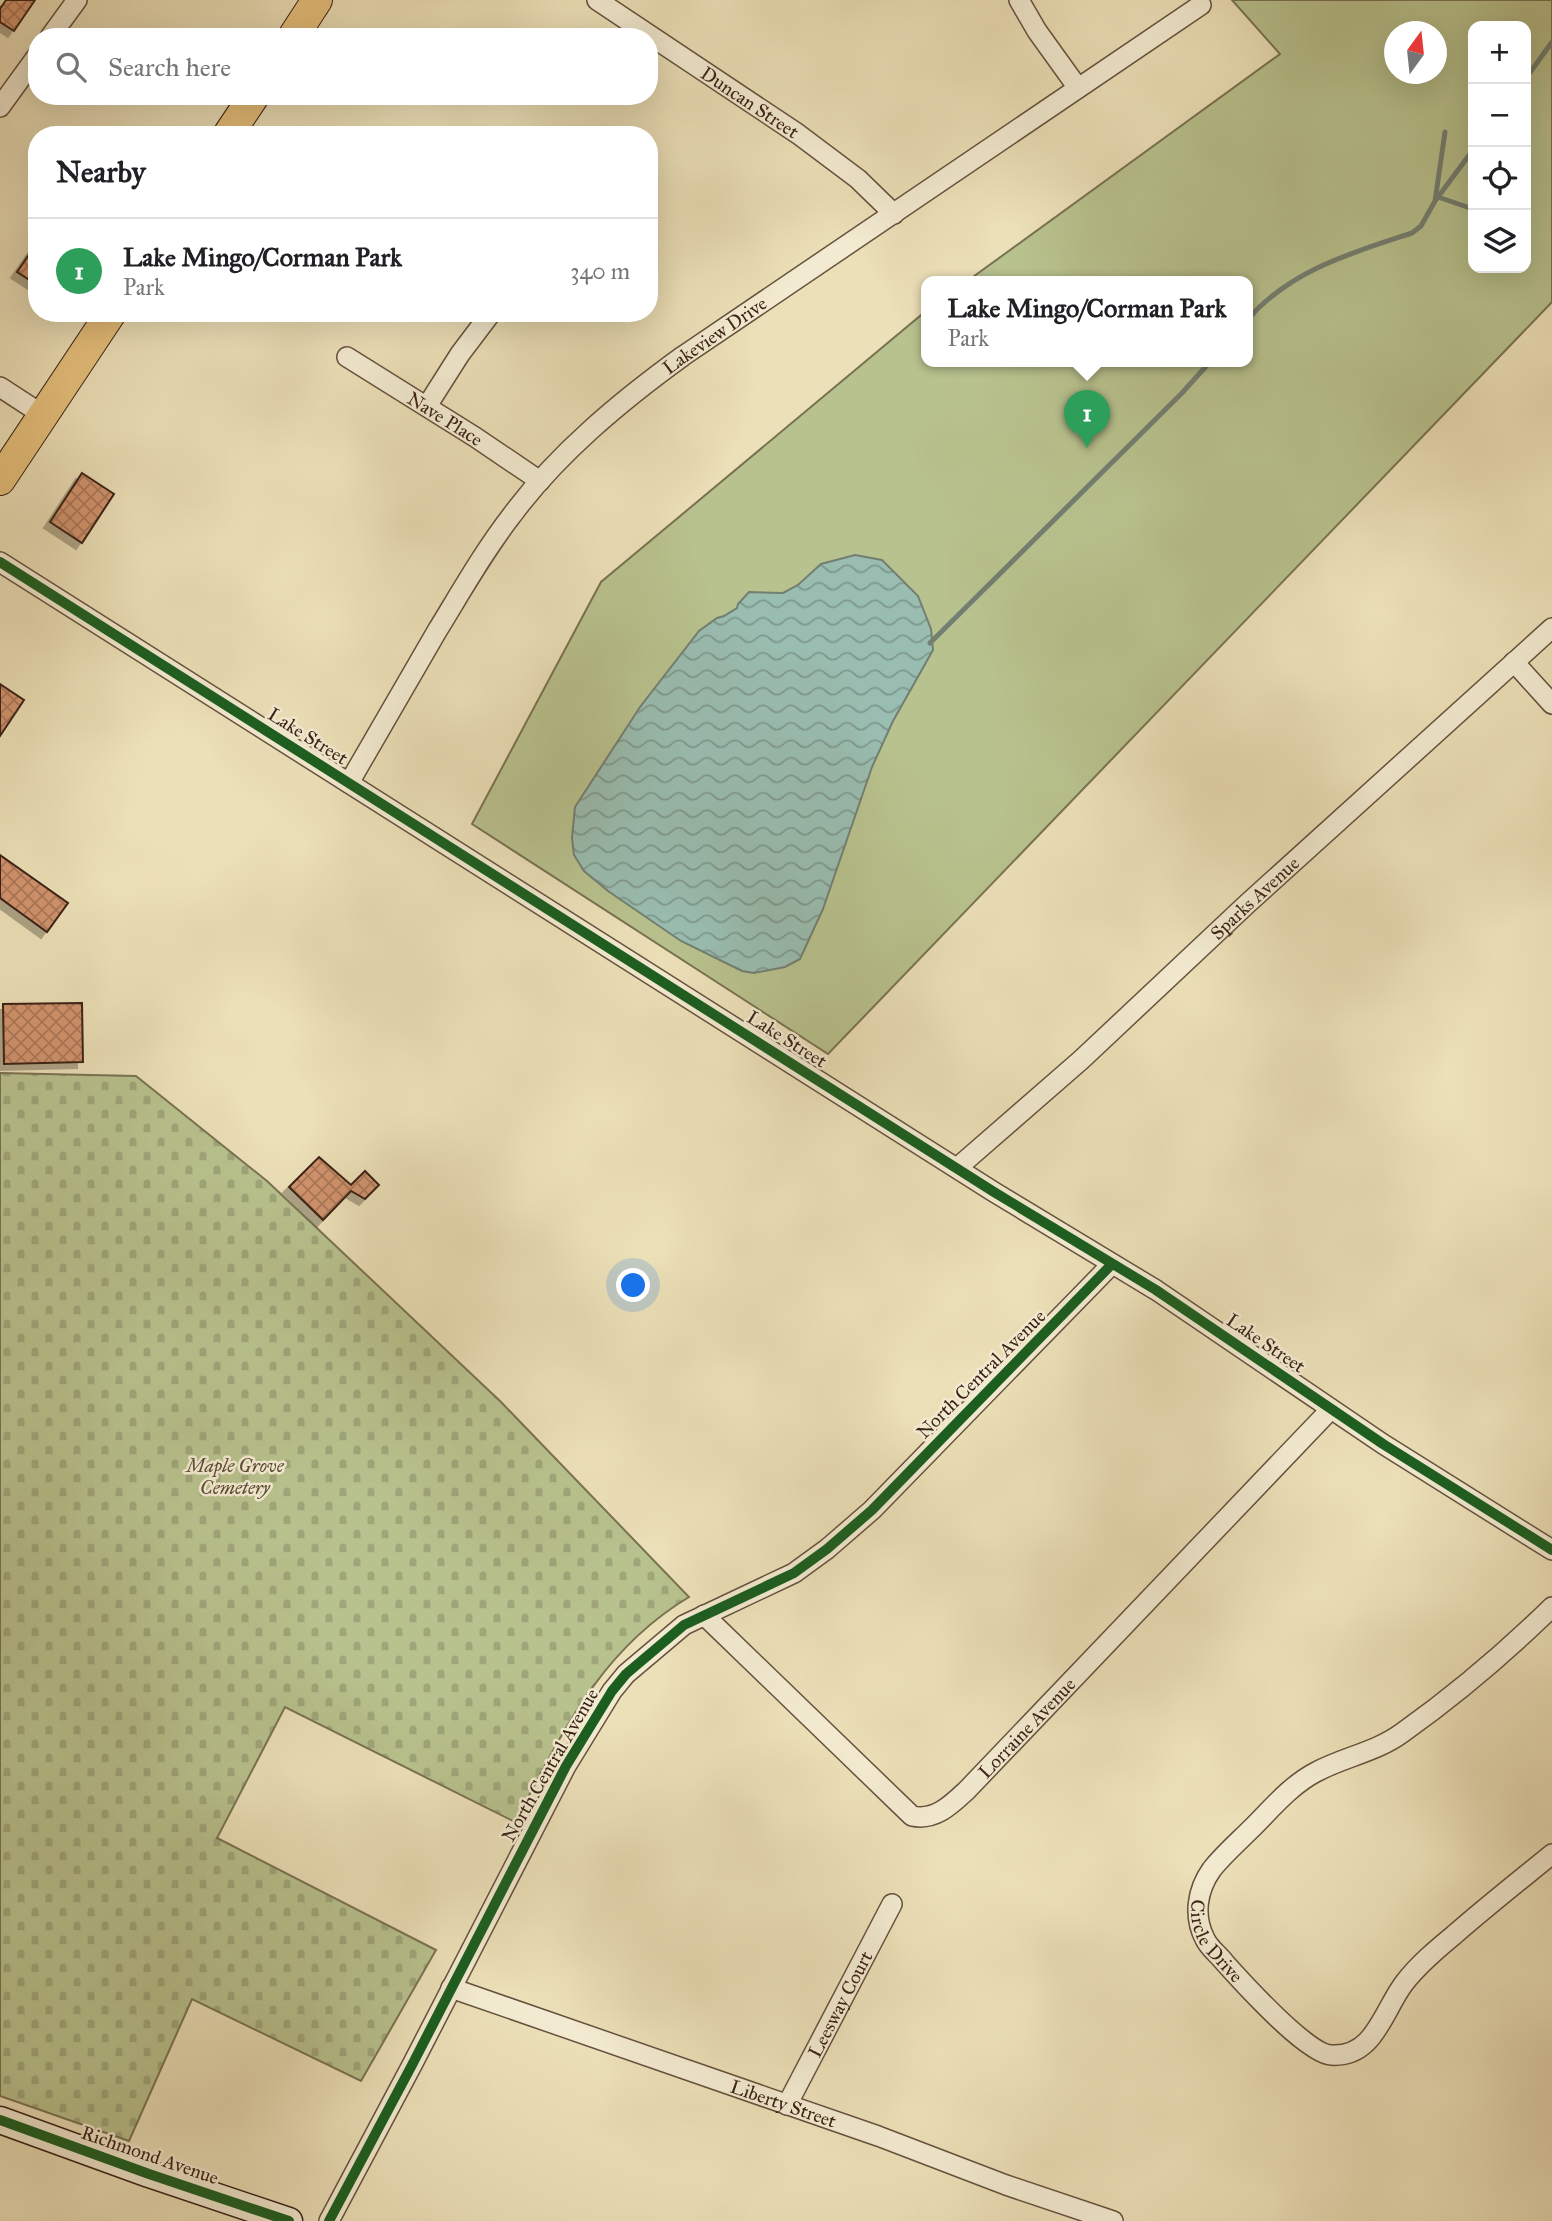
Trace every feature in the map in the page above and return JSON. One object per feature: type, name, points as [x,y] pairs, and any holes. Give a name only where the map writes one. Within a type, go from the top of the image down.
[{"type":"main road","points":[[299,28],[317,0]]},
{"type":"main road","points":[[234,126],[248,105]]},
{"type":"main road","points":[[0,480],[105,322]]},
{"type":"main road","name":"Richmond Avenue","points":[[0,2120],[289,2221]]},
{"type":"street","points":[[57,28],[77,0]]},
{"type":"street","name":"Duncan Street","points":[[597,0],[639,28]]},
{"type":"street","points":[[1019,0],[1078,88]]},
{"type":"street","name":"Lakeview Drive","points":[[349,783],[480,561],[540,481],[584,438],[663,371],[1201,5]]},
{"type":"street","name":"Duncan Street","points":[[658,41],[780,122],[858,179],[894,214]]},
{"type":"street","points":[[0,107],[28,68]]},
{"type":"street","points":[[427,407],[460,354],[484,322]]},
{"type":"street","name":"Nave Place","points":[[347,357],[540,481]]},
{"type":"street","points":[[0,387],[43,415]]},
{"type":"street","name":"Lake Street","points":[[0,562],[957,1168],[1156,1290],[1383,1444],[1549,1544]]},
{"type":"street","name":"Sparks Avenue","points":[[957,1168],[1081,1060],[1254,898],[1552,628]]},
{"type":"street","points":[[1514,662],[1552,704]]},
{"type":"street","name":"North Central Avenue","points":[[329,2221],[561,1777],[600,1709],[626,1674],[684,1625],[794,1573],[842,1536],[880,1502],[1112,1264]]},
{"type":"street","name":"Lorraine Avenue","points":[[704,1615],[912,1816],[928,1817],[944,1810],[967,1790],[1331,1409]]},
{"type":"street","name":"Circle Drive","points":[[1552,1607],[1492,1661],[1402,1733],[1368,1752],[1315,1773],[1283,1797],[1212,1870],[1198,1898],[1197,1912],[1205,1941],[1243,1983],[1315,2050],[1328,2056],[1343,2055],[1356,2051],[1375,2034],[1404,1983],[1429,1956],[1552,1854]]},
{"type":"street","name":"Leesway Court","points":[[787,2105],[892,1904]]},
{"type":"street","name":"Liberty Street","points":[[451,1988],[1113,2221]]},
{"type":"green space","points":[[1232,0],[1552,0],[1552,302],[828,1054],[472,824],[601,582],[921,315],[921,367],[1253,367],[1253,276],[974,276],[1280,54]]},
{"type":"green space","name":"Maple Grove Cemetery","points":[[0,1073],[136,1076],[267,1181],[500,1401],[689,1597],[630,1643],[607,1669],[567,1726],[515,1822],[285,1707],[217,1838],[436,1950],[361,2081],[192,1999],[129,2141],[0,2096]]},
{"type":"water","points":[[855,555],[882,560],[918,596],[931,629],[933,650],[893,721],[872,767],[823,909],[800,959],[785,967],[754,973],[742,971],[681,941],[608,891],[584,871],[574,855],[572,838],[575,807],[640,707],[699,631],[737,608],[749,592],[783,593],[798,585],[821,564]]},
{"type":"building","points":[[6,0],[35,0],[14,31],[0,22],[0,9]]},
{"type":"building","points":[[28,256],[28,279],[17,272]]},
{"type":"building","points":[[82,473],[114,494],[82,543],[50,522]]},
{"type":"building","points":[[0,684],[24,700],[0,736]]},
{"type":"building","points":[[0,855],[68,903],[47,932],[0,898]]},
{"type":"building","points":[[82,1003],[83,1062],[4,1064],[3,1004]]},
{"type":"building","points":[[319,1157],[351,1185],[365,1171],[379,1185],[365,1199],[351,1191],[323,1220],[289,1187]]},
{"type":"waterway","points":[[1531,71],[1552,42]]},
{"type":"waterway","points":[[1435,201],[1445,132]]},
{"type":"waterway","points":[[1253,314],[1283,288],[1323,265],[1412,233],[1421,226],[1435,201],[1468,157]]},
{"type":"waterway","points":[[1438,197],[1468,207]]},
{"type":"waterway","points":[[930,643],[1205,367]]},
{"type":"cycle path","points":[[0,562],[994,1192],[1156,1290],[1383,1444],[1552,1550]]},
{"type":"cycle path","points":[[329,2221],[566,1766],[612,1691],[626,1674],[684,1625],[794,1573],[827,1549],[872,1510],[1112,1264]]},
{"type":"cycle path","points":[[0,2120],[289,2221]]},
{"type":"place","name":"Lake Mingo/Corman Park","points":[[1087,448]]}]
